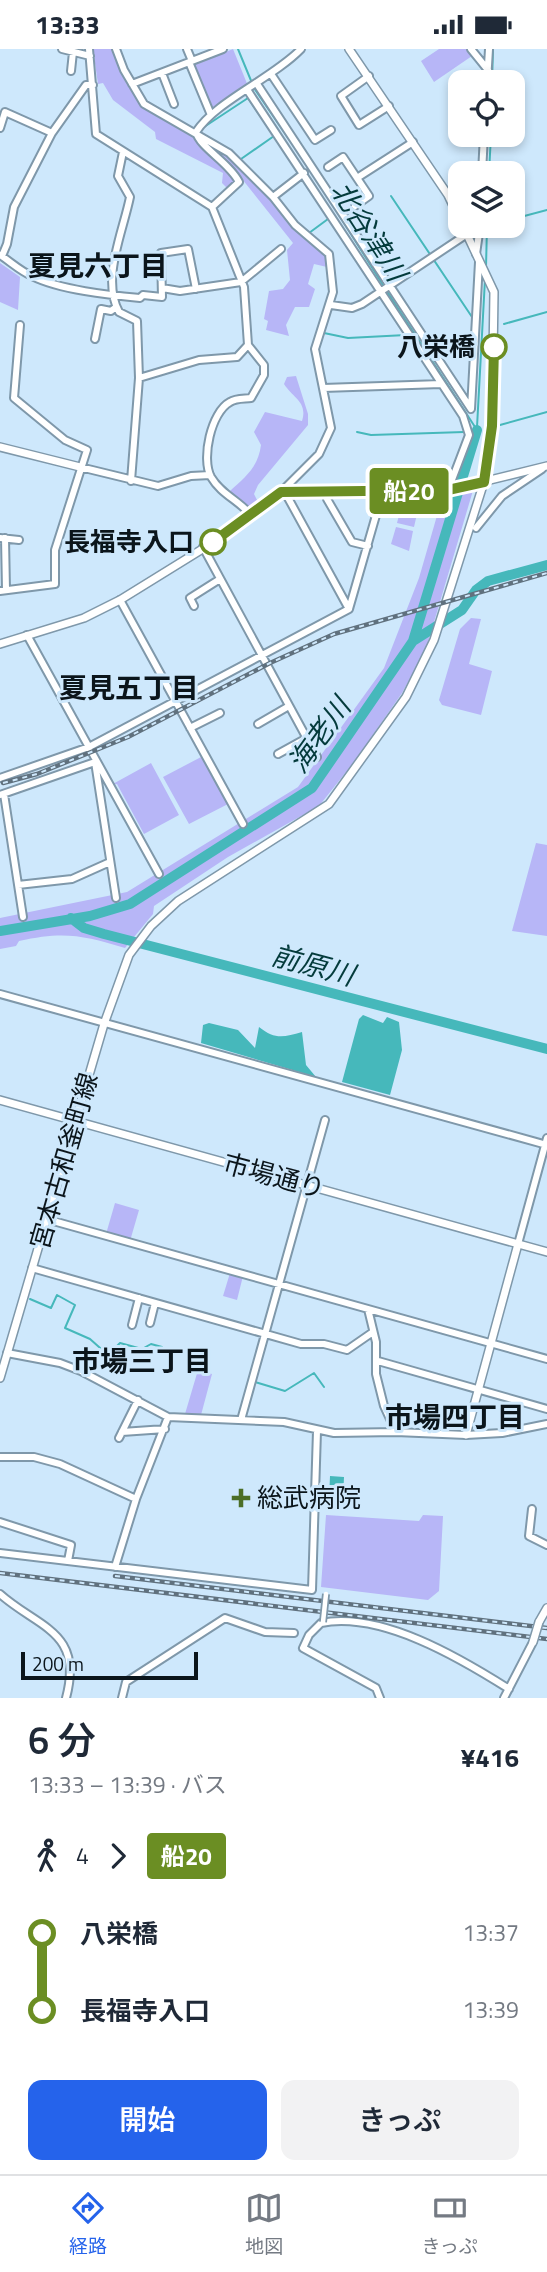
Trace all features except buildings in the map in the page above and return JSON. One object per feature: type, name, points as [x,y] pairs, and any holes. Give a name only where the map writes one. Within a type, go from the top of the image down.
[{"type":"street","points":[[62,49],[89,52],[96,134],[212,208],[246,296],[248,345],[263,362],[264,375],[251,398],[229,402],[216,417],[208,438],[210,475],[223,493],[240,502],[250,515]]},
{"type":"street","points":[[116,49],[144,104],[164,118],[197,132],[229,153],[273,197],[295,225],[328,254],[333,281],[331,305],[315,349],[331,428],[319,454],[287,484],[286,492],[349,610]]},
{"type":"street","points":[[187,49],[211,115]]},
{"type":"street","points":[[212,208],[239,182],[226,162],[198,139],[197,132],[211,115],[271,74],[301,49]]},
{"type":"street","points":[[349,49],[413,142],[448,200]]},
{"type":"street","points":[[471,49],[488,70]]},
{"type":"street","points":[[488,70],[489,49]]},
{"type":"street","points":[[132,85],[220,50]]},
{"type":"street","points":[[71,71],[73,52]]},
{"type":"street","points":[[162,73],[174,104]]},
{"type":"street","points":[[271,74],[315,140],[331,131]]},
{"type":"street","points":[[369,76],[341,96],[359,125],[389,106]]},
{"type":"street","points":[[93,85],[86,85],[79,93],[52,133],[14,207],[7,244],[1,256],[20,270],[45,281],[112,295],[162,297],[161,253],[188,249],[195,289]]},
{"type":"street","points":[[253,87],[304,173],[471,409],[480,238]]},
{"type":"street","points":[[253,87],[384,288],[463,416],[469,435],[451,487]]},
{"type":"street","points":[[0,128],[5,112],[52,133]]},
{"type":"street","points":[[357,179],[413,142]]},
{"type":"street","points":[[123,152],[118,176],[130,197],[113,265],[112,295],[119,312],[137,321],[139,378],[131,481]]},
{"type":"street","points":[[328,167],[343,157],[369,196],[355,206]]},
{"type":"street","points":[[273,197],[304,173]]},
{"type":"street","points":[[331,305],[352,308],[454,238]]},
{"type":"street","points":[[469,238],[495,301],[492,426],[484,482]]},
{"type":"street","points":[[162,288],[180,291],[240,282],[281,249]]},
{"type":"street","points":[[95,339],[101,309],[111,311],[116,307]]},
{"type":"street","points":[[19,540],[3,538],[3,591],[55,584],[55,550],[87,450],[65,440],[14,398],[20,325]]},
{"type":"street","points":[[139,378],[186,363],[237,357],[248,345]]},
{"type":"street","points":[[323,388],[441,384]]},
{"type":"street","points":[[0,447],[158,486],[210,475]]},
{"type":"street","points":[[0,645],[84,618],[120,600],[203,548],[273,496],[286,492],[465,488],[547,466]]},
{"type":"street","points":[[476,528],[492,505],[510,489],[547,466]]},
{"type":"street","name":"宮本古和釜町線","points":[[0,1378],[104,1024],[121,973],[137,943],[178,901],[329,804],[406,697],[437,631],[484,482]]},
{"type":"street","points":[[327,491],[327,499],[352,542],[368,546]]},
{"type":"street","points":[[0,776],[89,747],[349,610],[383,491]]},
{"type":"street","points":[[203,548],[317,757]]},
{"type":"street","points":[[194,605],[190,598],[220,579]]},
{"type":"street","points":[[120,600],[243,824]]},
{"type":"street","points":[[27,635],[159,874]]},
{"type":"street","points":[[258,724],[289,706]]},
{"type":"street","points":[[190,728],[220,713]]},
{"type":"street","points":[[278,754],[307,738]]},
{"type":"street","points":[[23,917],[2,795],[95,762]]},
{"type":"street","points":[[95,762],[116,898]]},
{"type":"street","points":[[18,885],[72,879],[110,862]]},
{"type":"street","points":[[0,994],[546,1143],[466,1435]]},
{"type":"street","name":"市場通り","points":[[0,1100],[547,1252]]},
{"type":"street","points":[[241,1420],[325,1121]]},
{"type":"street","points":[[46,1219],[547,1359]]},
{"type":"street","points":[[32,1268],[301,1344],[324,1344],[347,1350],[373,1332]]},
{"type":"street","points":[[132,1325],[139,1298]]},
{"type":"street","points":[[150,1323],[155,1303]]},
{"type":"street","points":[[368,1309],[378,1361],[376,1374],[384,1406],[396,1432]]},
{"type":"street","points":[[7,1353],[60,1363],[168,1417],[284,1422],[334,1433],[466,1435],[502,1433],[547,1424]]},
{"type":"street","points":[[378,1361],[547,1409]]},
{"type":"street","points":[[138,1400],[120,1435],[165,1429]]},
{"type":"street","points":[[115,1567],[136,1499],[168,1417]]},
{"type":"street","points":[[0,1553],[312,1590],[317,1431]]},
{"type":"street","points":[[0,1457],[34,1457],[60,1464],[136,1499]]},
{"type":"street","points":[[532,1509],[529,1535],[547,1545]]},
{"type":"street","points":[[0,1522],[71,1545],[68,1561]]},
{"type":"street","points":[[0,1594],[36,1616],[61,1641],[70,1665],[66,1698]]},
{"type":"street","points":[[326,1594],[323,1622],[309,1635],[303,1648],[376,1688],[380,1698]]},
{"type":"street","points":[[504,1698],[547,1608]]},
{"type":"street","points":[[122,1698],[126,1682],[225,1618],[265,1632],[294,1633]]},
{"type":"street","points":[[323,1622],[381,1627],[454,1654],[509,1689]]},
{"type":"shaded area","points":[[93,49],[113,49],[121,71],[143,106],[189,132],[230,173],[234,181],[229,190],[222,183],[223,173],[156,139],[155,132],[113,100],[103,83],[98,84]]},
{"type":"shaded area","points":[[233,49],[248,86],[213,110],[194,65]]},
{"type":"shaded area","points":[[439,49],[467,49],[472,56],[434,82],[421,61]]},
{"type":"shaded area","points":[[201,138],[228,155],[271,199],[294,228],[326,257],[327,267],[314,264],[308,284],[315,289],[309,307],[295,307],[286,325],[289,336],[266,330],[268,321],[264,319],[269,291],[283,289],[290,280],[287,250],[293,243],[227,160]]},
{"type":"shaded area","points":[[0,263],[20,277],[18,310],[0,302]]},
{"type":"shaded area","points":[[296,376],[308,414],[308,425],[258,485],[254,494],[258,502],[250,508],[229,492],[257,460],[261,445],[254,432],[265,412],[302,421],[303,409],[284,384],[287,377]]},
{"type":"shaded area","points":[[477,477],[426,649],[402,693],[354,762],[319,806],[228,857],[154,906],[153,914],[125,948],[85,937],[61,935],[19,941],[16,946],[0,949],[0,918],[127,892],[298,787],[384,668],[419,578],[447,481]]},
{"type":"shaded area","points":[[404,496],[421,497],[414,527],[397,523]]},
{"type":"shaded area","points":[[396,527],[413,531],[409,551],[391,544]]},
{"type":"shaded area","points":[[471,618],[481,619],[469,664],[492,671],[481,715],[442,705],[439,700],[460,629]]},
{"type":"shaded area","points":[[203,756],[228,804],[189,824],[163,777]]},
{"type":"shaded area","points":[[151,763],[179,815],[144,834],[117,784],[111,785]]},
{"type":"shaded area","points":[[536,843],[547,845],[547,936],[512,931]]},
{"type":"shaded area","points":[[363,1015],[383,1023],[387,1017],[399,1022],[402,1050],[390,1095],[342,1082],[359,1019]]},
{"type":"shaded area","points":[[209,1023],[238,1030],[255,1048],[259,1027],[270,1034],[280,1036],[302,1032],[306,1065],[316,1077],[201,1043],[203,1025]]},
{"type":"shaded area","points":[[115,1203],[139,1210],[130,1241],[106,1234]]},
{"type":"shaded area","points":[[230,1273],[243,1276],[237,1300],[223,1296]]},
{"type":"shaded area","points":[[198,1370],[212,1374],[201,1415],[185,1414]]},
{"type":"shaded area","points":[[330,1476],[344,1477],[343,1499],[329,1499]]},
{"type":"shaded area","points":[[326,1515],[419,1521],[423,1515],[443,1516],[439,1591],[428,1600],[321,1587]]},
{"type":"waterway","name":"北谷津川","points":[[238,49],[252,83]]},
{"type":"waterway","points":[[492,70],[493,49]]},
{"type":"waterway","name":"北谷津川","points":[[254,88],[314,176]]},
{"type":"waterway","points":[[204,127],[248,98],[283,149]]},
{"type":"waterway","points":[[241,159],[274,136]]},
{"type":"waterway","points":[[490,147],[490,161]]},
{"type":"waterway","name":"北谷津川","points":[[319,183],[383,285]]},
{"type":"waterway","points":[[391,196],[474,320]]},
{"type":"waterway","points":[[525,216],[547,210]]},
{"type":"waterway","points":[[309,233],[328,219]]},
{"type":"waterway","points":[[486,267],[487,238]]},
{"type":"waterway","points":[[477,427],[485,279]]},
{"type":"waterway","name":"北谷津川","points":[[386,290],[477,430]]},
{"type":"waterway","points":[[504,324],[547,312]]},
{"type":"waterway","points":[[324,333],[348,338],[406,335]]},
{"type":"waterway","points":[[500,425],[547,412]]},
{"type":"waterway","name":"海老川","points":[[0,931],[90,916],[130,904],[312,788],[413,641],[477,430]]},
{"type":"waterway","points":[[357,432],[371,435],[464,432]]},
{"type":"waterway","points":[[413,641],[462,610],[476,590],[488,581],[547,565]]},
{"type":"waterway","name":"前原川","points":[[71,918],[84,928],[104,934],[547,1049]]},
{"type":"waterway","points":[[30,1299],[51,1308],[57,1295],[75,1305],[65,1328],[90,1339],[108,1355],[120,1343],[142,1349],[151,1344],[162,1347]]},
{"type":"waterway","points":[[255,1382],[285,1391],[314,1373],[324,1387]]},
{"type":"railway","points":[[3,783],[37,774],[128,737],[270,663],[334,634],[547,573]]},
{"type":"railway","points":[[0,1573],[547,1639]]},
{"type":"railway","points":[[115,1576],[547,1628]]},
{"type":"bus line","name":"船20","points":[[213,542],[281,492],[448,490],[484,482],[492,426],[494,347]]},
{"type":"place","name":"八栄橋","points":[[494,347]]},
{"type":"place","name":"長福寺入口","points":[[213,542]]},
{"type":"place","name":"総武病院","points":[[241,1498]]},
{"type":"district","name":"夏見六丁目","points":[[98,266]]},
{"type":"district","name":"夏見五丁目","points":[[129,688]]},
{"type":"district","name":"市場三丁目","points":[[142,1361]]},
{"type":"district","name":"市場四丁目","points":[[455,1417]]}]
